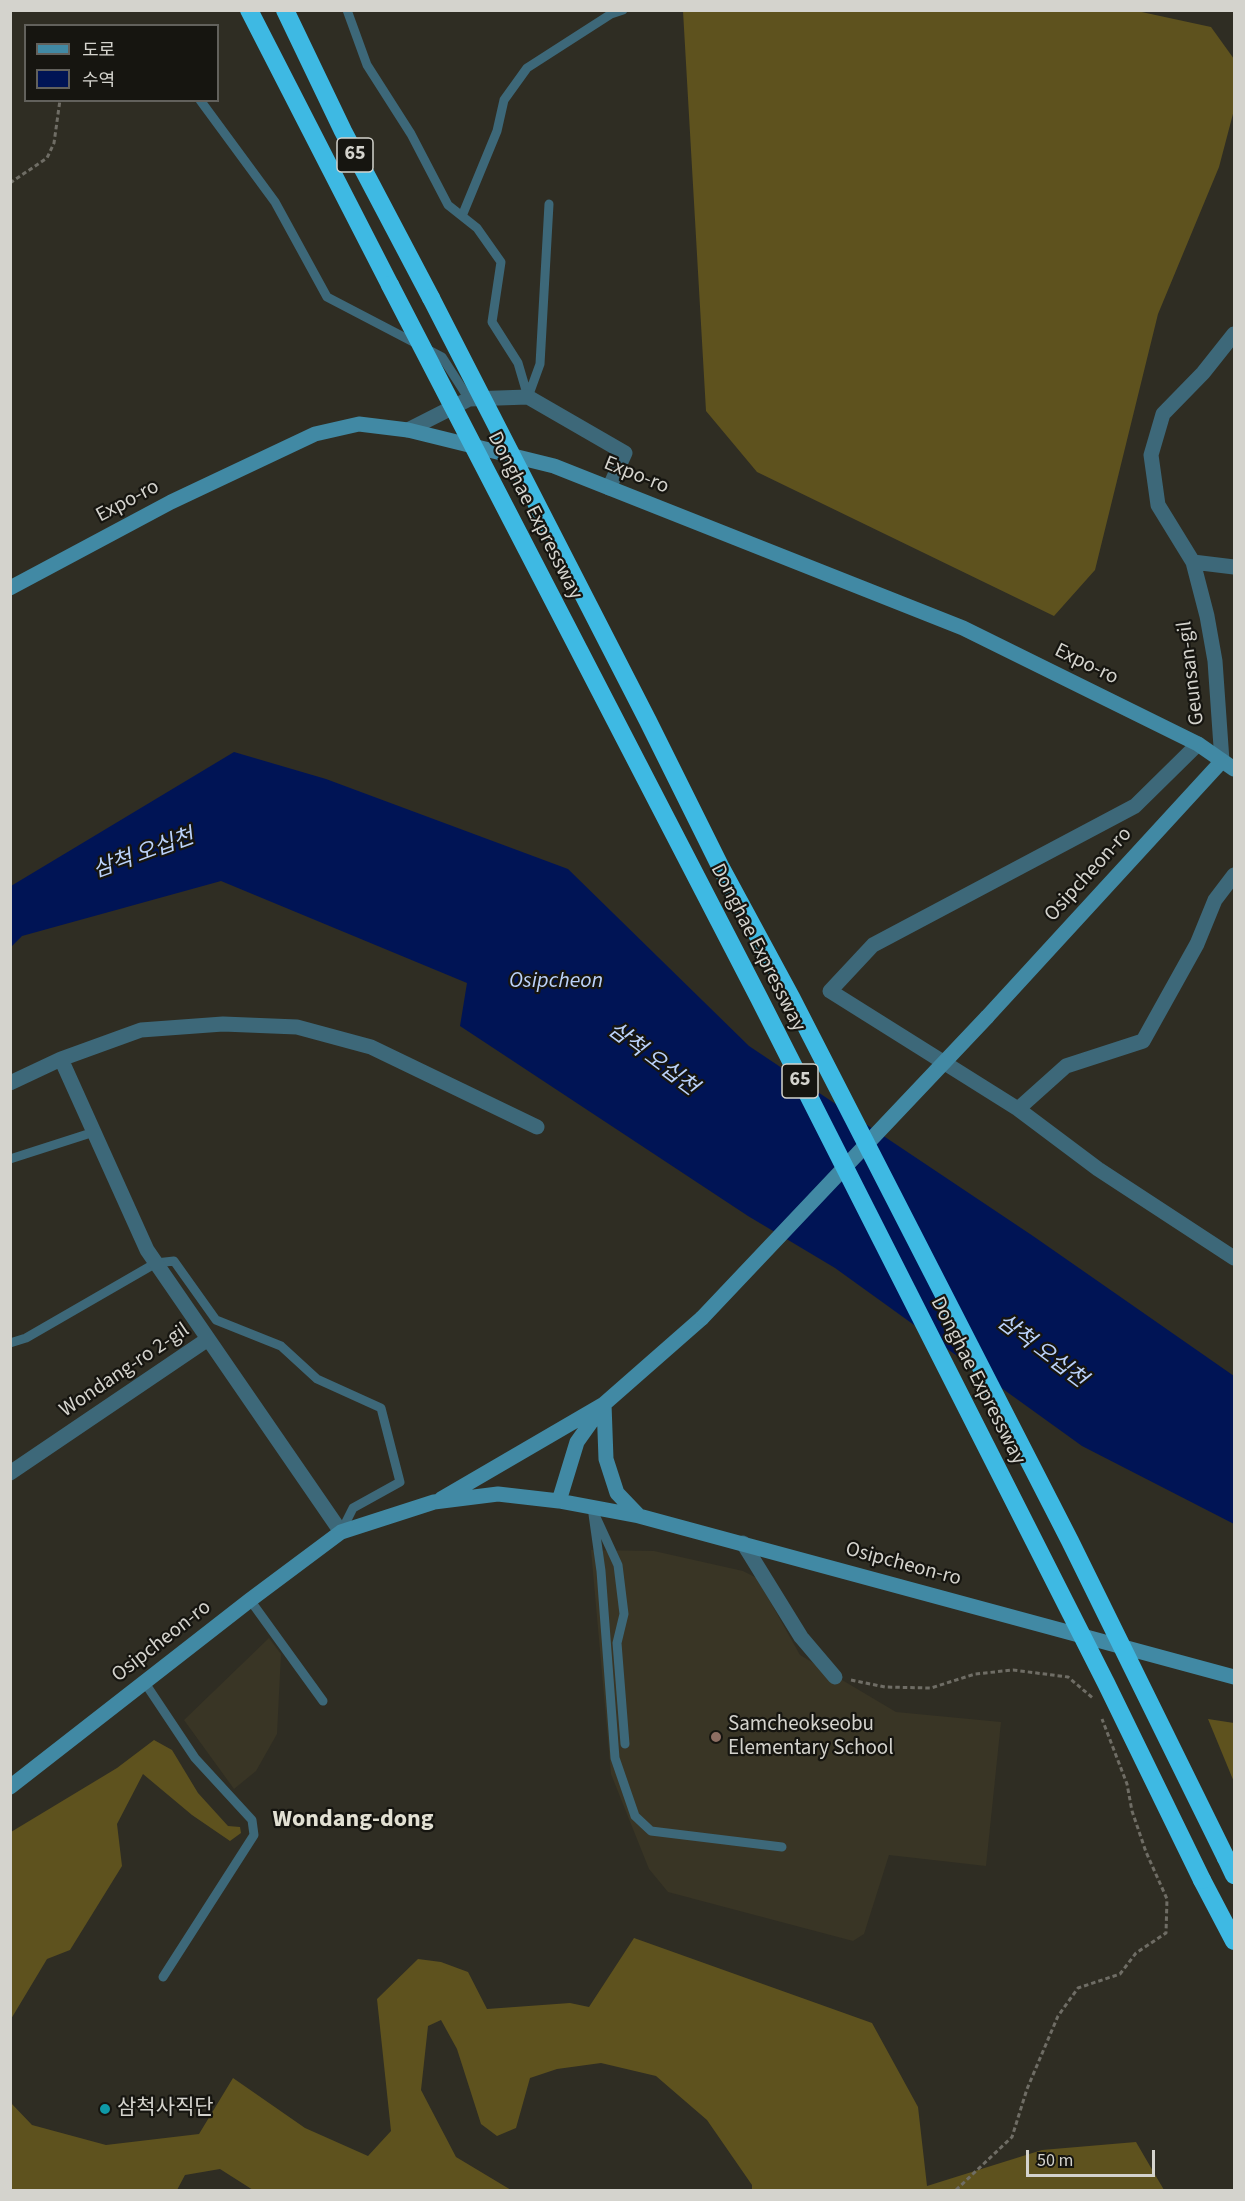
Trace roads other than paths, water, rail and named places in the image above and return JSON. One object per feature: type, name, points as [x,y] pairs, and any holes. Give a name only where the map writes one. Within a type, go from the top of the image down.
[{"type":"highway","name":"Donghae Expressway","points":[[249,10],[759,998],[1234,1941]]},
{"type":"highway","name":"Donghae Expressway","points":[[285,10],[343,132],[431,298],[720,866],[792,999],[1070,1541],[1234,1875]]},
{"type":"street","name":"Geunsan-gil","points":[[1228,765],[1207,616],[1193,562],[1158,505],[1151,455],[1163,414],[1203,373],[1234,334]]},
{"type":"street","points":[[408,430],[469,399],[528,397],[625,453],[609,488]]},
{"type":"street","name":"Expo-ro","points":[[10,588],[171,502],[315,434],[359,424],[408,430],[554,466],[963,628],[1198,744],[1228,765]]},
{"type":"street","points":[[1193,562],[1234,567]]},
{"type":"street","points":[[1198,744],[1135,806],[873,945],[830,991],[1018,1109],[1098,1169],[1234,1258]]},
{"type":"street","name":"Osipcheon-ro","points":[[604,1404],[702,1318],[1228,765]]},
{"type":"street","points":[[1018,1109],[1066,1066],[1143,1041],[1197,944],[1215,900],[1234,875]]},
{"type":"street","points":[[10,1083],[61,1059],[141,1030],[222,1024],[297,1028],[371,1047],[537,1127]]},
{"type":"street","name":"Wondang-ro 2-gil","points":[[10,1473],[208,1339],[147,1250],[61,1059]]},
{"type":"street","points":[[208,1339],[341,1532]]},
{"type":"street","points":[[559,1501],[577,1442],[604,1404]]},
{"type":"street","points":[[434,1502],[604,1404]]},
{"type":"street","points":[[604,1404],[606,1459],[617,1493],[639,1516]]},
{"type":"street","name":"Osipcheon-ro","points":[[10,1786],[145,1683],[249,1599],[341,1532],[434,1502],[498,1494],[559,1501],[639,1516],[1234,1677]]},
{"type":"street","points":[[743,1543],[801,1637],[835,1677]]},
{"type":"lane","points":[[347,10],[367,65],[411,134],[448,205],[477,228],[501,262],[492,322],[518,363],[528,397]]},
{"type":"lane","points":[[462,216],[497,132],[504,100],[527,68],[611,14],[623,10]]},
{"type":"lane","points":[[201,102],[275,202],[327,297],[442,357],[469,399]]},
{"type":"lane","points":[[528,397],[540,364],[549,204]]},
{"type":"lane","points":[[10,1159],[94,1132]]},
{"type":"lane","points":[[10,1343],[26,1338],[156,1263],[174,1261],[216,1320],[281,1347],[317,1379],[381,1408],[400,1482],[353,1508],[341,1532]]},
{"type":"lane","points":[[592,1507],[618,1565],[624,1614],[617,1643],[626,1744]]},
{"type":"lane","points":[[592,1507],[602,1571],[615,1758],[635,1816],[651,1831],[782,1847]]},
{"type":"lane","points":[[249,1599],[323,1701]]},
{"type":"lane","points":[[145,1683],[195,1758],[252,1820],[255,1835],[163,1977]]},
{"type":"water","name":"Osipcheon","points":[[234,752],[326,779],[568,869],[749,1046],[1033,1236],[1234,1376],[1234,1524],[1082,1446],[835,1268],[748,1216],[460,1026],[467,983],[221,881],[22,936],[11,947],[11,886]]},
{"type":"place","name":"Samcheokseobu Elementary School","points":[[716,1737]]},
{"type":"place","name":"삼척사직단","points":[[105,2109]]},
{"type":"district","name":"Wondang-dong","points":[[353,1821]]},
{"type":"water label","name":"삼척 오십천","points":[[144,855]]},
{"type":"water label","name":"삼척 오십천","points":[[652,1060]]},
{"type":"water label","name":"삼척 오십천","points":[[1041,1352]]}]
